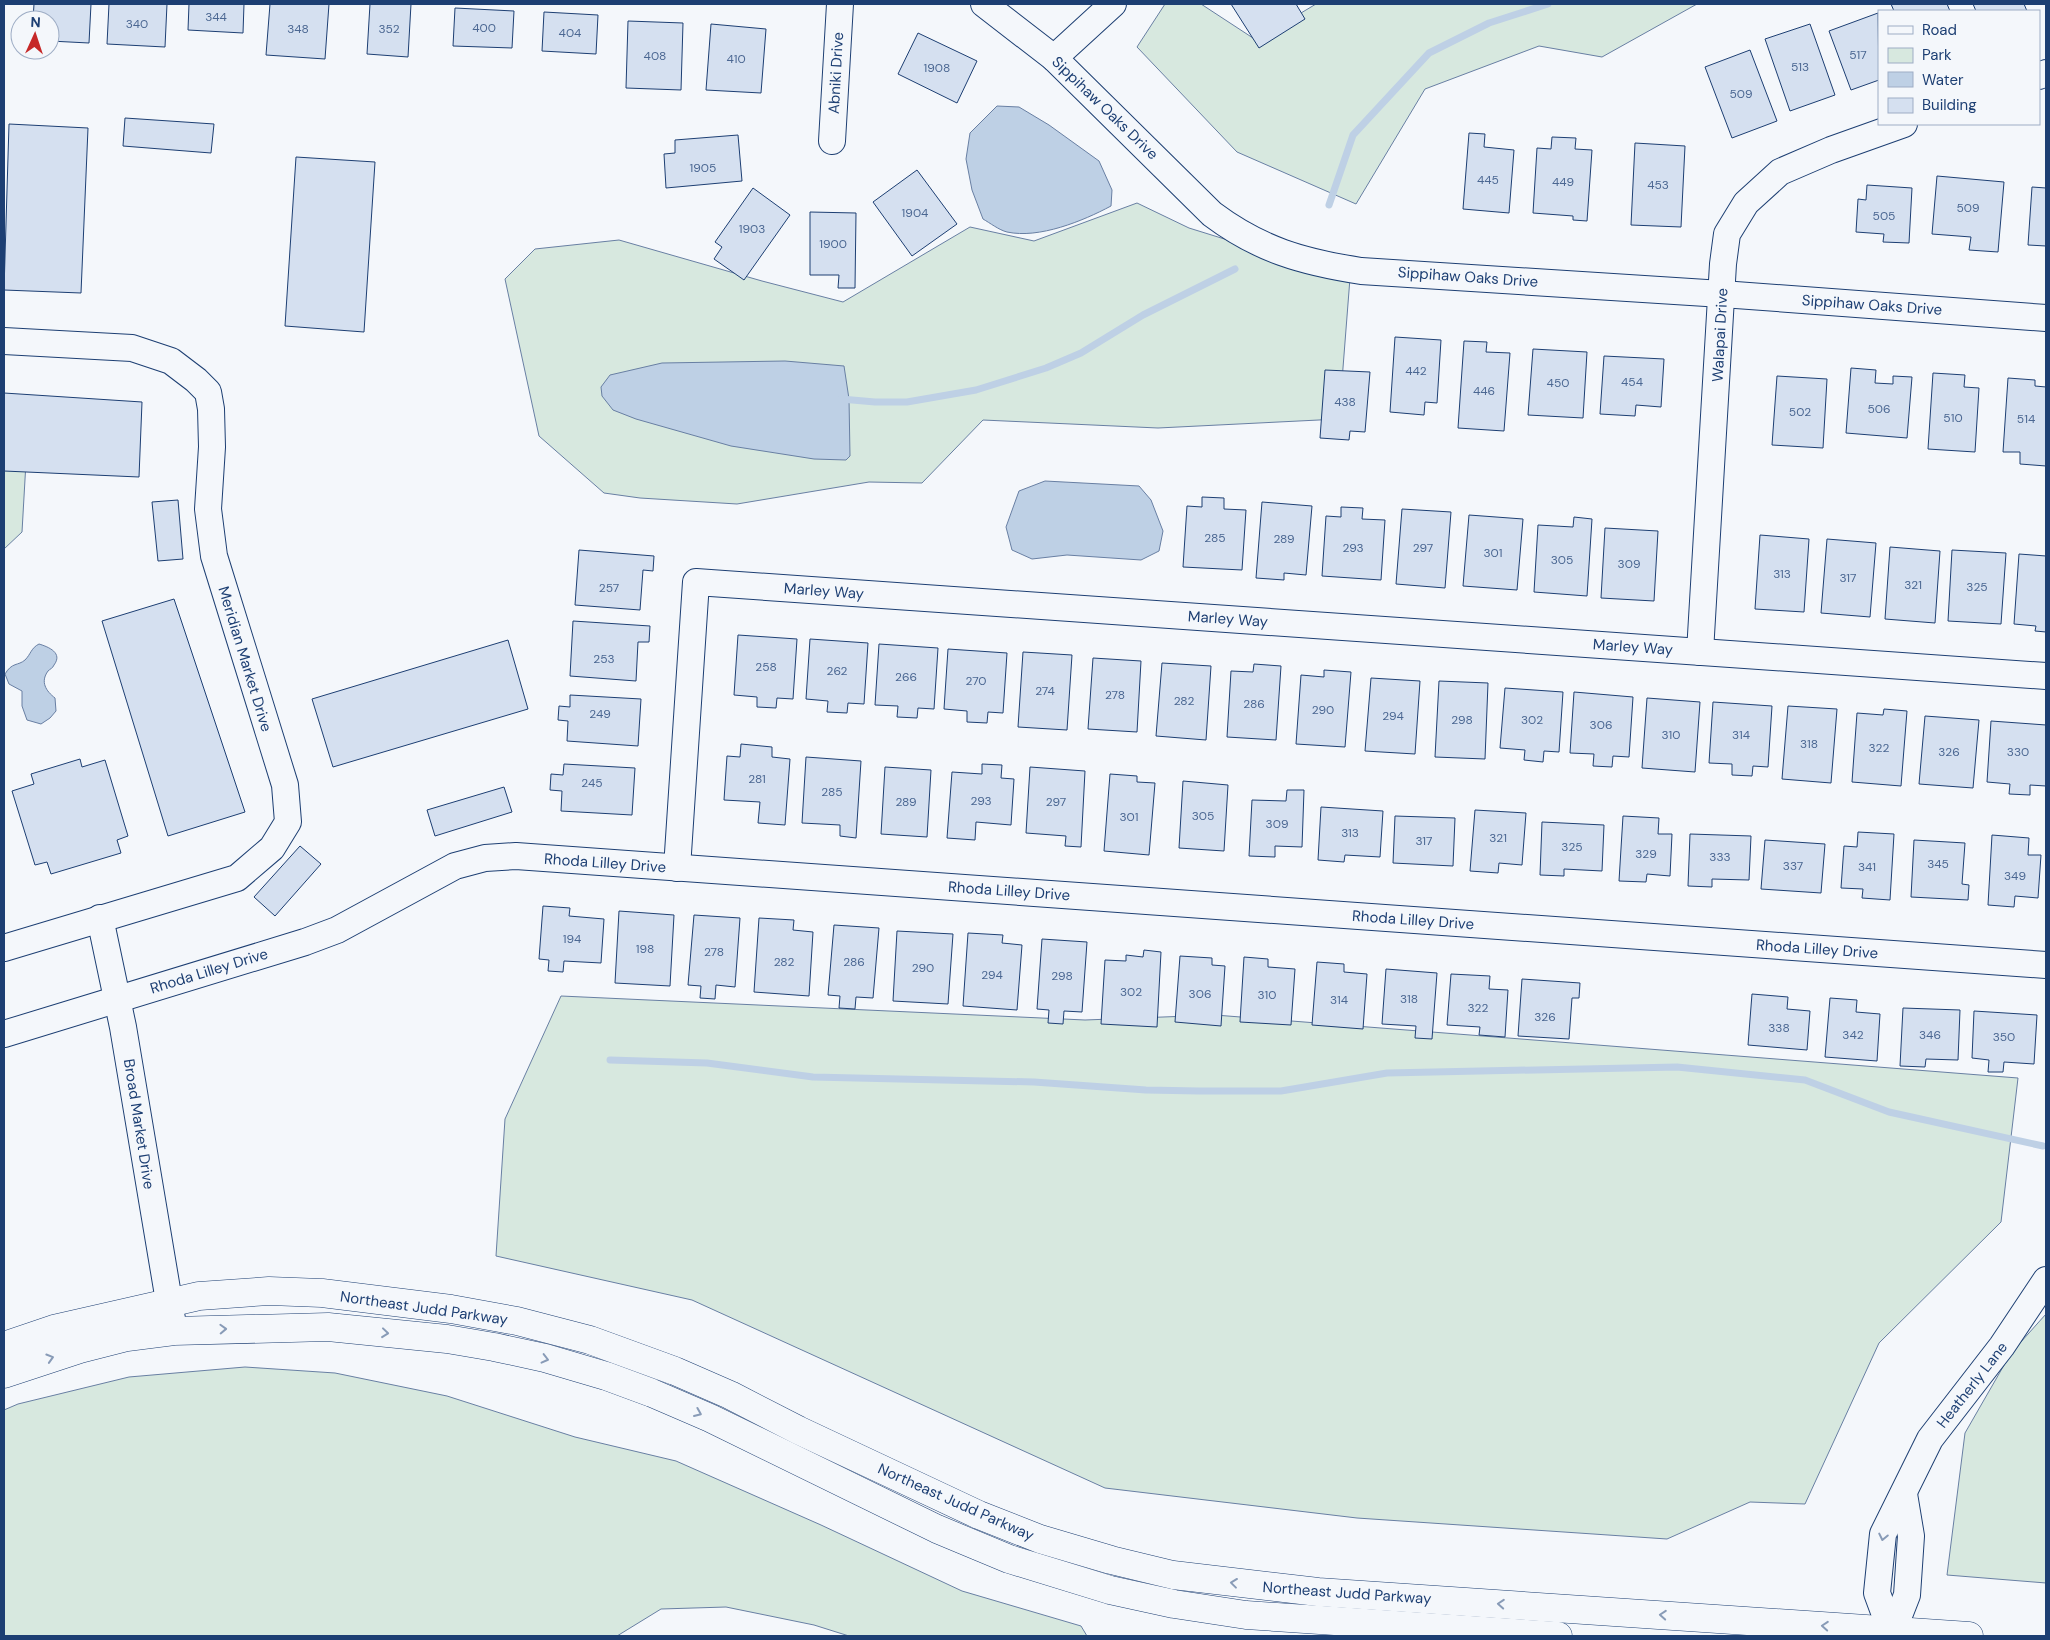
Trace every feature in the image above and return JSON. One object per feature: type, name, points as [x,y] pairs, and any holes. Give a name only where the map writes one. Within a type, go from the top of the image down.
[{"type":"highway","name":"Northeast Judd Parkway","points":[[4,1346],[54,1329],[200,1296],[269,1291],[322,1293],[451,1309],[517,1321],[590,1340],[675,1370],[979,1516],[1040,1539],[1111,1560],[1173,1575],[1318,1592],[1891,1634],[1969,1636]]},
{"type":"highway","name":"Northeast Judd Parkway","points":[[4,1374],[80,1349],[127,1337],[174,1331],[328,1327],[447,1340],[545,1358],[606,1376],[702,1414],[936,1529],[1009,1559],[1110,1590],[1174,1604],[1246,1615],[1558,1636]]},
{"type":"street","name":"Abniki Drive","points":[[832,141],[840,4]]},
{"type":"street","name":"Sippihaw Oaks Drive","points":[[984,4],[1054,58],[1212,214],[1228,226],[1261,244],[1286,255],[1316,264],[1362,271],[1722,294],[2046,318]]},
{"type":"street","points":[[1054,58],[1113,4]]},
{"type":"street","name":"Walapai Drive","points":[[1700,652],[1727,234],[1746,203],[1780,172],[1831,150],[1901,125]]},
{"type":"street","name":"Meridian Market Drive","points":[[4,342],[132,348],[171,361],[208,392],[212,447],[208,510],[214,556],[285,785],[288,822],[272,848],[237,878],[4,948]]},
{"type":"street","name":"Marley Way","points":[[677,868],[696,582],[2046,676]]},
{"type":"street","name":"Rhoda Lilley Drive","points":[[4,1034],[305,942],[337,930],[455,866],[485,858],[516,856],[2046,965]]},
{"type":"street","name":"Broad Market Drive","points":[[100,918],[123,1028],[174,1331]]},
{"type":"street","name":"Heatherly Lane","points":[[1891,1634],[1907,1595],[1911,1536],[1904,1494],[1913,1471],[1930,1439],[2002,1346],[2046,1280]]},
{"type":"green space","points":[[1165,4],[1201,4],[1256,40],[1316,4],[1697,4],[1602,57],[1539,46],[1425,89],[1356,204],[1237,152],[1137,47]]},
{"type":"green space","points":[[1137,203],[1189,228],[1350,278],[1339,419],[1158,428],[983,420],[922,483],[869,482],[737,504],[640,498],[604,493],[539,436],[505,279],[535,249],[619,240],[843,302],[970,227],[1034,241]]},
{"type":"green space","points":[[4,458],[26,462],[22,532],[4,549]]},
{"type":"green space","points":[[561,996],[1085,1020],[1215,1015],[2018,1078],[2001,1222],[1879,1343],[1805,1504],[1750,1502],[1667,1539],[1357,1518],[1105,1488],[692,1300],[496,1256],[505,1119]]},
{"type":"green space","points":[[2046,1314],[2046,1583],[1947,1575],[1965,1433],[2011,1353]]},
{"type":"green space","points":[[245,1367],[335,1373],[447,1396],[575,1437],[676,1461],[821,1525],[962,1591],[1081,1626],[1087,1636],[849,1636],[814,1625],[726,1607],[661,1609],[617,1636],[4,1636],[4,1410],[18,1404],[129,1377]]},
{"type":"water","points":[[997,106],[1019,107],[1049,125],[1099,161],[1112,190],[1111,206],[1074,223],[1033,233],[1007,232],[983,219],[972,190],[966,159],[970,133]]},
{"type":"water","points":[[785,361],[844,366],[849,399],[850,456],[846,460],[814,459],[731,446],[636,419],[613,410],[602,396],[601,387],[610,375],[662,363]]},
{"type":"water","points":[[1045,481],[1139,486],[1151,500],[1163,531],[1159,551],[1141,560],[1067,555],[1032,559],[1012,550],[1006,527],[1019,491]]},
{"type":"water","points":[[39,644],[54,651],[57,657],[54,666],[48,671],[44,679],[45,686],[55,698],[56,711],[41,724],[27,720],[22,706],[22,691],[9,684],[5,674],[10,668],[25,660],[34,647]]},
{"type":"building","points":[[34,4],[91,4],[89,43],[60,42],[60,10],[34,10]]},
{"type":"building","points":[[109,4],[167,4],[165,47],[107,44]]},
{"type":"building","points":[[189,4],[244,4],[243,33],[188,30]]},
{"type":"building","points":[[270,4],[329,4],[325,59],[266,55]]},
{"type":"building","points":[[370,4],[411,4],[408,57],[367,54]]},
{"type":"building","points":[[1231,4],[1296,4],[1305,19],[1259,48]]},
{"type":"building","points":[[1891,4],[1947,4],[1950,10],[1894,10]]},
{"type":"building","points":[[1973,4],[2024,4],[2027,10],[1976,10]]},
{"type":"building","points":[[455,8],[514,11],[512,48],[453,46]]},
{"type":"building","points":[[544,12],[598,15],[596,54],[542,51]]},
{"type":"building","points":[[1878,13],[1878,80],[1851,90],[1829,31]]},
{"type":"building","points":[[628,21],[683,23],[681,90],[626,88]]},
{"type":"building","points":[[711,24],[766,29],[761,93],[706,90]]},
{"type":"building","points":[[1810,24],[1835,95],[1790,111],[1765,39]]},
{"type":"building","points":[[918,33],[977,61],[957,103],[898,74]]},
{"type":"building","points":[[1750,50],[1777,121],[1732,138],[1705,67]]},
{"type":"building","points":[[125,118],[214,124],[211,153],[123,146]]},
{"type":"building","points":[[9,124],[88,128],[81,293],[4,290]]},
{"type":"building","points":[[1469,133],[1485,134],[1484,147],[1514,150],[1509,213],[1463,209]]},
{"type":"building","points":[[738,135],[742,181],[666,188],[664,154],[675,153],[675,140]]},
{"type":"building","points":[[1552,137],[1576,138],[1575,149],[1592,150],[1587,221],[1573,220],[1573,216],[1533,213],[1537,148],[1551,149]]},
{"type":"building","points":[[1635,143],[1685,146],[1681,227],[1631,225]]},
{"type":"building","points":[[296,157],[375,162],[364,332],[285,326]]},
{"type":"building","points":[[917,170],[957,224],[912,256],[873,202]]},
{"type":"building","points":[[1937,176],[2004,182],[1998,252],[1969,250],[1971,237],[1932,234]]},
{"type":"building","points":[[1867,185],[1912,188],[1909,243],[1883,242],[1884,234],[1856,232],[1858,199],[1866,200]]},
{"type":"building","points":[[2032,187],[2046,188],[2046,246],[2028,245]]},
{"type":"building","points":[[753,188],[790,215],[744,280],[714,259],[722,247],[715,242]]},
{"type":"building","points":[[810,212],[856,213],[855,288],[838,288],[839,275],[810,275]]},
{"type":"building","points":[[1395,337],[1441,340],[1437,403],[1425,402],[1424,415],[1390,412]]},
{"type":"building","points":[[1464,341],[1487,342],[1486,352],[1510,353],[1504,431],[1458,428]]},
{"type":"building","points":[[1533,349],[1587,352],[1583,418],[1528,415]]},
{"type":"building","points":[[1604,356],[1664,359],[1661,407],[1636,405],[1635,416],[1600,414]]},
{"type":"building","points":[[1851,368],[1876,370],[1875,383],[1893,384],[1893,376],[1912,377],[1907,438],[1846,433]]},
{"type":"building","points":[[1325,370],[1370,372],[1365,432],[1350,431],[1349,440],[1320,438]]},
{"type":"building","points":[[1933,373],[1965,375],[1964,387],[1979,388],[1975,452],[1928,449]]},
{"type":"building","points":[[1777,376],[1827,379],[1823,448],[1772,445]]},
{"type":"building","points":[[2008,378],[2035,380],[2035,386],[2046,387],[2046,466],[2020,464],[2020,452],[2003,452]]},
{"type":"building","points":[[4,393],[142,402],[139,477],[4,471]]},
{"type":"building","points":[[1202,497],[1224,498],[1224,509],[1246,510],[1242,570],[1183,567],[1187,506],[1202,507]]},
{"type":"building","points":[[178,500],[183,559],[158,561],[152,502]]},
{"type":"building","points":[[1262,502],[1312,506],[1306,575],[1284,573],[1284,580],[1256,578]]},
{"type":"building","points":[[1341,507],[1363,508],[1362,519],[1385,520],[1381,580],[1322,576],[1326,516],[1341,517]]},
{"type":"building","points":[[1402,509],[1451,512],[1445,588],[1396,584]]},
{"type":"building","points":[[1469,515],[1523,519],[1517,590],[1463,586]]},
{"type":"building","points":[[1574,517],[1592,519],[1587,596],[1534,592],[1538,525],[1573,527]]},
{"type":"building","points":[[1605,528],[1658,531],[1654,601],[1601,598]]},
{"type":"building","points":[[1760,535],[1809,539],[1804,612],[1755,609]]},
{"type":"building","points":[[1827,539],[1876,543],[1870,617],[1821,613]]},
{"type":"building","points":[[1890,547],[1940,551],[1935,623],[1885,619]]},
{"type":"building","points":[[579,550],[654,556],[653,571],[643,570],[640,610],[575,605]]},
{"type":"building","points":[[1952,550],[2006,553],[2001,624],[1948,621]]},
{"type":"building","points":[[2019,554],[2046,556],[2046,632],[2035,631],[2036,626],[2014,624]]},
{"type":"building","points":[[174,599],[245,812],[168,836],[102,621]]},
{"type":"building","points":[[573,621],[650,626],[649,642],[638,642],[636,681],[570,676]]},
{"type":"building","points":[[738,635],[797,639],[793,699],[777,698],[776,708],[757,707],[757,697],[734,695]]},
{"type":"building","points":[[810,639],[868,643],[864,704],[848,703],[847,713],[827,712],[828,701],[806,699]]},
{"type":"building","points":[[508,640],[528,709],[333,767],[312,699]]},
{"type":"building","points":[[879,644],[938,648],[934,709],[918,708],[917,718],[897,717],[898,706],[875,705]]},
{"type":"building","points":[[948,649],[1007,653],[1003,713],[988,712],[987,723],[967,722],[967,711],[944,709]]},
{"type":"building","points":[[1023,652],[1072,655],[1067,730],[1018,727]]},
{"type":"building","points":[[1093,658],[1141,661],[1137,732],[1088,729]]},
{"type":"building","points":[[1162,663],[1211,666],[1206,740],[1156,736]]},
{"type":"building","points":[[1254,664],[1281,666],[1276,740],[1227,737],[1231,671],[1253,672]]},
{"type":"building","points":[[1324,670],[1351,672],[1345,747],[1296,744],[1301,675],[1324,677]]},
{"type":"building","points":[[1371,678],[1420,681],[1415,754],[1365,751]]},
{"type":"building","points":[[1439,681],[1488,683],[1485,759],[1435,757]]},
{"type":"building","points":[[1505,688],[1563,692],[1559,752],[1544,751],[1543,762],[1524,760],[1525,750],[1500,748]]},
{"type":"building","points":[[1574,692],[1633,697],[1629,757],[1613,756],[1612,767],[1593,766],[1594,754],[1570,753]]},
{"type":"building","points":[[570,695],[641,699],[638,746],[567,741],[568,721],[558,720],[559,706],[570,707]]},
{"type":"building","points":[[1647,698],[1700,702],[1695,772],[1642,768]]},
{"type":"building","points":[[1713,702],[1772,706],[1768,767],[1753,766],[1752,776],[1732,775],[1732,764],[1709,763]]},
{"type":"building","points":[[1788,706],[1837,709],[1831,783],[1782,779]]},
{"type":"building","points":[[1884,709],[1907,711],[1901,786],[1852,782],[1857,713],[1883,715]]},
{"type":"building","points":[[1925,716],[1979,720],[1973,788],[1919,784]]},
{"type":"building","points":[[1991,721],[2046,725],[2046,786],[2030,785],[2030,795],[2009,794],[2010,784],[1987,782]]},
{"type":"building","points":[[741,744],[772,747],[772,757],[790,759],[785,825],[758,823],[760,802],[724,800],[727,756],[740,757]]},
{"type":"building","points":[[806,757],[861,761],[856,838],[840,836],[840,825],[802,823]]},
{"type":"building","points":[[80,759],[82,767],[105,760],[128,836],[117,840],[121,853],[51,874],[47,862],[35,865],[12,791],[34,784],[31,774]]},
{"type":"building","points":[[564,764],[635,768],[632,815],[561,811],[562,791],[550,790],[551,774],[563,775]]},
{"type":"building","points":[[982,764],[1002,765],[1001,778],[1014,779],[1011,825],[976,822],[975,840],[947,838],[952,772],[982,774]]},
{"type":"building","points":[[885,767],[931,770],[927,837],[881,834]]},
{"type":"building","points":[[1030,767],[1085,771],[1081,847],[1065,846],[1066,836],[1026,833]]},
{"type":"building","points":[[1110,774],[1137,776],[1137,782],[1155,783],[1149,855],[1104,851]]},
{"type":"building","points":[[1183,781],[1228,785],[1224,851],[1179,848]]},
{"type":"building","points":[[504,787],[512,812],[435,836],[427,810]]},
{"type":"building","points":[[1287,790],[1304,790],[1302,847],[1275,846],[1275,857],[1249,856],[1252,800],[1286,801]]},
{"type":"building","points":[[1321,807],[1383,811],[1380,857],[1345,855],[1344,862],[1318,860]]},
{"type":"building","points":[[1475,810],[1526,813],[1522,865],[1499,863],[1498,873],[1470,871]]},
{"type":"building","points":[[1395,816],[1455,818],[1453,866],[1393,863]]},
{"type":"building","points":[[1623,816],[1659,818],[1658,834],[1672,834],[1670,876],[1647,874],[1646,882],[1619,881]]},
{"type":"building","points":[[1542,822],[1604,825],[1602,871],[1564,869],[1564,876],[1540,875]]},
{"type":"building","points":[[1858,832],[1894,834],[1890,900],[1862,898],[1863,889],[1841,888],[1844,846],[1857,847]]},
{"type":"building","points":[[1690,834],[1751,836],[1749,880],[1712,879],[1712,887],[1688,886]]},
{"type":"building","points":[[1992,835],[2029,838],[2028,855],[2041,855],[2038,898],[2015,896],[2014,907],[1988,905]]},
{"type":"building","points":[[1765,840],[1825,844],[1821,893],[1761,889]]},
{"type":"building","points":[[1914,840],[1965,843],[1962,884],[1969,885],[1968,900],[1911,897]]},
{"type":"building","points":[[300,846],[321,864],[275,916],[254,897]]},
{"type":"building","points":[[543,906],[570,908],[569,916],[604,919],[601,963],[564,961],[563,972],[548,971],[549,960],[539,959]]},
{"type":"building","points":[[619,911],[674,915],[670,986],[615,983]]},
{"type":"building","points":[[694,915],[740,918],[735,987],[716,985],[715,999],[700,998],[701,986],[688,985]]},
{"type":"building","points":[[759,918],[794,920],[793,930],[813,932],[809,996],[754,992]]},
{"type":"building","points":[[834,925],[879,928],[873,998],[856,997],[855,1009],[839,1008],[840,996],[828,995]]},
{"type":"building","points":[[897,931],[953,934],[948,1004],[893,1001]]},
{"type":"building","points":[[968,933],[1003,935],[1002,943],[1022,945],[1017,1010],[963,1006]]},
{"type":"building","points":[[1042,939],[1087,942],[1082,1012],[1064,1011],[1063,1024],[1048,1023],[1049,1010],[1037,1009]]},
{"type":"building","points":[[1144,950],[1161,952],[1157,1027],[1101,1024],[1105,960],[1126,961],[1126,955],[1143,957]]},
{"type":"building","points":[[1180,956],[1212,958],[1212,965],[1225,966],[1221,1026],[1175,1022]]},
{"type":"building","points":[[1244,957],[1268,959],[1268,967],[1295,969],[1291,1025],[1240,1022]]},
{"type":"building","points":[[1317,962],[1344,964],[1344,972],[1367,974],[1363,1029],[1312,1025]]},
{"type":"building","points":[[1386,969],[1437,973],[1432,1039],[1415,1038],[1416,1026],[1382,1024]]},
{"type":"building","points":[[1451,974],[1490,976],[1489,989],[1508,990],[1505,1037],[1479,1035],[1480,1027],[1447,1025]]},
{"type":"building","points":[[1522,979],[1580,983],[1579,998],[1572,998],[1569,1039],[1518,1036]]},
{"type":"building","points":[[1752,994],[1788,997],[1787,1009],[1810,1011],[1807,1050],[1748,1045]]},
{"type":"building","points":[[1830,998],[1857,1000],[1856,1012],[1880,1014],[1877,1061],[1825,1057]]},
{"type":"building","points":[[1903,1008],[1960,1010],[1958,1060],[1926,1059],[1925,1067],[1900,1066]]},
{"type":"building","points":[[1974,1011],[2037,1015],[2034,1064],[2004,1062],[2003,1072],[1988,1072],[1989,1060],[1972,1058]]},
{"type":"waterway","points":[[1329,205],[1353,135],[1429,53],[1489,23],[1548,4]]},
{"type":"waterway","points":[[841,399],[907,402],[976,390],[1046,368],[1081,353],[1143,315],[1235,269]]},
{"type":"waterway","points":[[610,1060],[707,1063],[813,1077],[1034,1082],[1146,1090],[1199,1091],[1281,1091],[1387,1073],[1677,1067],[1805,1080],[1889,1112],[2043,1146]]}]
